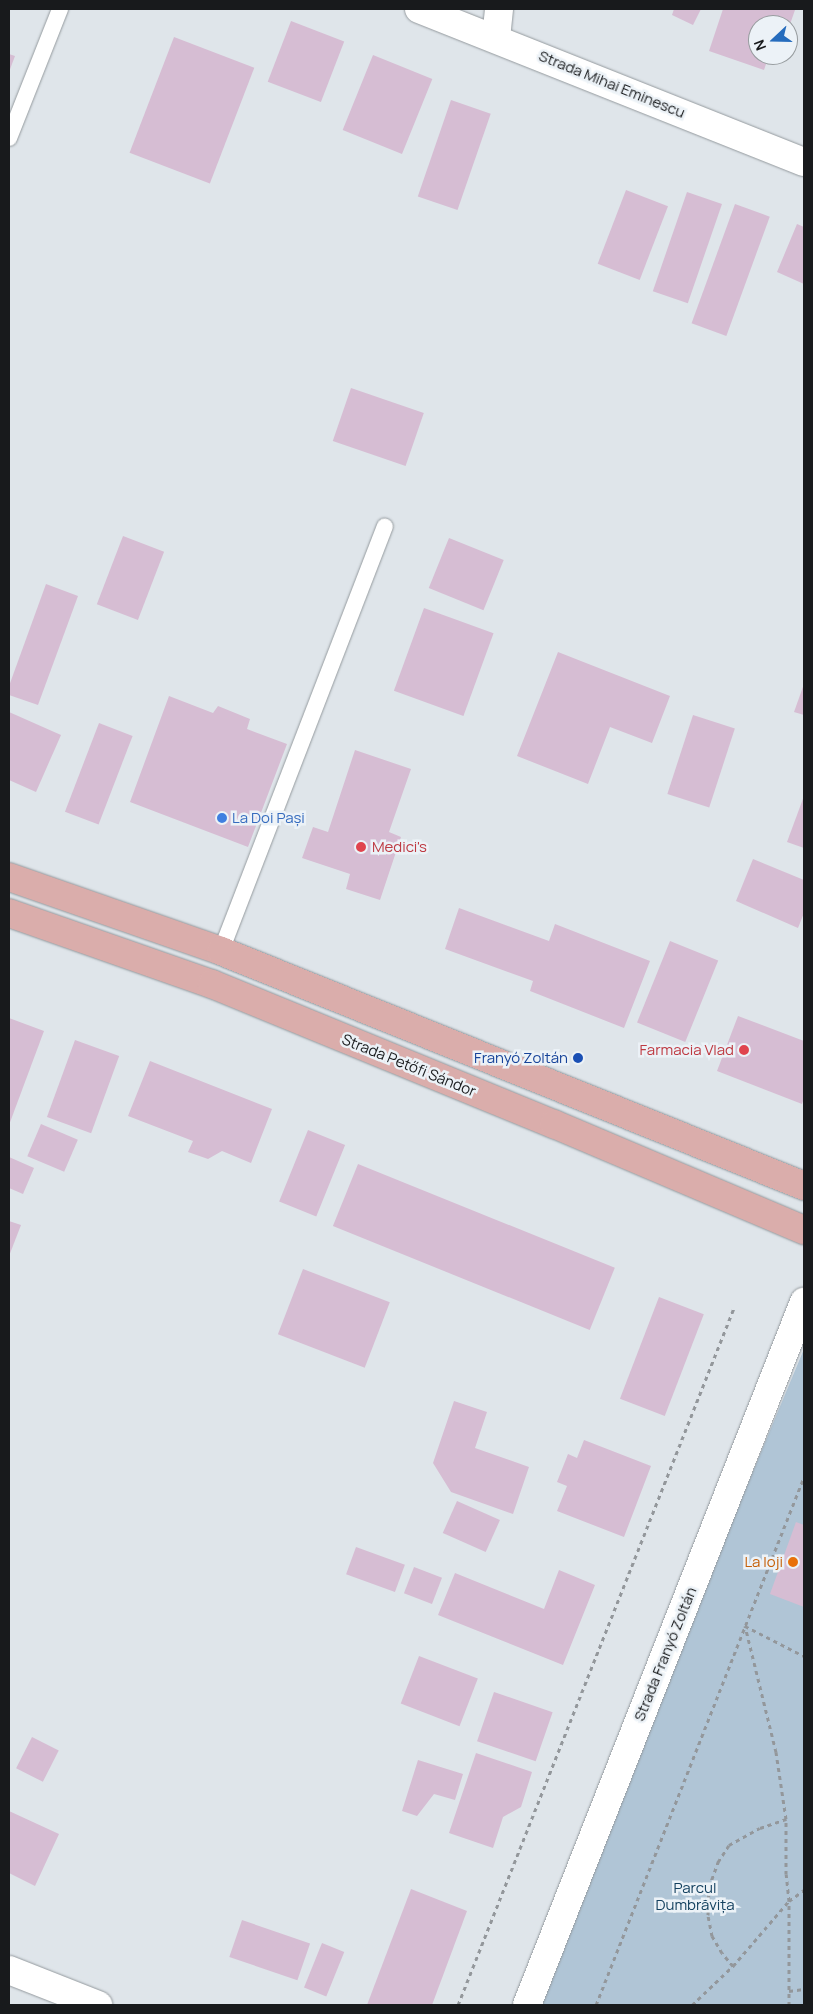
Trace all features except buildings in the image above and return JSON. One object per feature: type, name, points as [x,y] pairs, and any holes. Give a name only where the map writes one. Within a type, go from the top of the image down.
[{"type":"main road","points":[[9,877],[221,951],[804,1186]]},
{"type":"main road","name":"Strada Petőfi Sándor","points":[[9,913],[212,984],[545,1120],[804,1230]]},
{"type":"street","name":"Strada Mihai Eminescu","points":[[419,9],[804,162]]},
{"type":"street","points":[[496,38],[499,9]]},
{"type":"street","name":"Strada Franyó Zoltán","points":[[527,2005],[804,1302]]},
{"type":"street","points":[[9,1970],[98,2005]]},
{"type":"lane","points":[[9,138],[60,9]]},
{"type":"lane","points":[[221,951],[385,527]]},
{"type":"path","points":[[458,2005],[734,1308]]},
{"type":"path","points":[[596,2005],[804,1477]]},
{"type":"path","points":[[744,1626],[804,1656]]},
{"type":"path","points":[[744,1626],[776,1752],[786,1819],[786,1874],[789,1901],[789,2005]]},
{"type":"path","points":[[733,1966],[722,1953],[712,1936],[708,1915],[709,1887],[718,1862],[729,1845],[760,1828],[786,1819]]},
{"type":"path","points":[[692,2005],[733,1966],[789,1901],[804,1890]]},
{"type":"path","points":[[789,1991],[804,1989]]},
{"type":"green space","name":"Parcul Dumbrăvița","points":[[804,1349],[804,2005],[530,2005]]},
{"type":"place","name":"La Doi Pași","points":[[222,818]]},
{"type":"place","name":"Medici's","points":[[361,847]]},
{"type":"place","name":"Farmacia Vlad","points":[[744,1050]]},
{"type":"place","name":"Franyó Zoltán","points":[[578,1058]]},
{"type":"place","name":"La Ioji","points":[[793,1562]]}]
